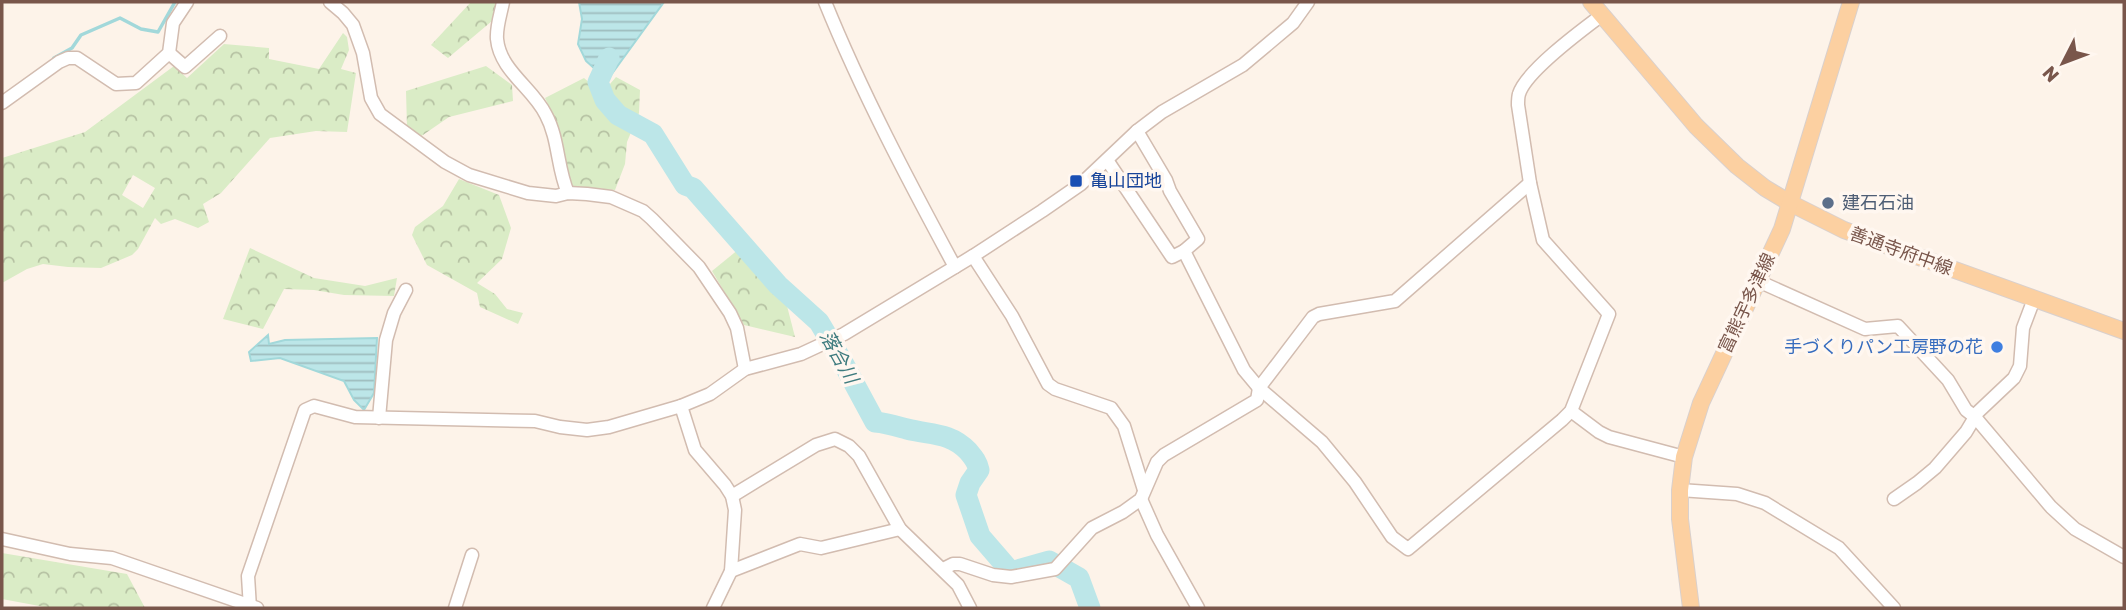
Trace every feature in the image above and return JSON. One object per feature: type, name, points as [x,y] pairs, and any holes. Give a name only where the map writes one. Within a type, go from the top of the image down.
[{"type":"main road","name":"富熊宇多津線","points":[[1691,608],[1680,519],[1679,490],[1684,457],[1701,403],[1782,229],[1851,2]]},
{"type":"main road","name":"善通寺府中線","points":[[1597,8],[1718,149],[1765,188],[1844,230],[2124,331]]},
{"type":"street","points":[[2,103],[68,58],[77,58],[116,84],[136,82],[169,52],[173,23],[187,2]]},
{"type":"street","points":[[330,2],[344,13],[353,25],[363,53],[371,98],[380,114],[445,162],[469,175],[528,193],[556,196],[568,193],[611,198],[643,211],[699,267],[730,313],[737,328],[745,369]]},
{"type":"street","points":[[503,2],[497,36],[499,52],[547,116],[554,135],[561,178],[568,193]]},
{"type":"street","points":[[825,2],[903,170],[955,267]]},
{"type":"street","points":[[2,539],[70,554],[112,558],[252,607],[248,576],[305,410],[314,406],[355,417],[534,421],[587,430],[609,428],[681,406],[710,394],[745,369],[779,362],[825,344],[973,256],[1081,184],[1137,131],[1162,112],[1243,65],[1293,23],[1308,2]]},
{"type":"street","points":[[1184,251],[1244,370],[1259,388],[1322,442],[1355,482],[1392,537],[1408,549],[1571,411],[1608,314],[1543,240],[1530,183],[1518,105],[1519,93],[1526,83],[1597,8]]},
{"type":"street","points":[[169,52],[185,67],[219,36]]},
{"type":"street","points":[[1107,160],[1172,257],[1198,239],[1137,131]]},
{"type":"street","points":[[943,569],[960,564],[993,575],[1011,577],[1058,566],[1091,528],[1123,512],[1143,494],[1157,463],[1164,455],[1256,400],[1259,388],[1313,317],[1395,301],[1530,183]]},
{"type":"street","points":[[973,256],[1012,316],[1048,384],[1055,389],[1111,408],[1119,416],[1157,535],[1198,608]]},
{"type":"street","points":[[1758,281],[1865,329],[1898,326],[1948,380],[1966,410],[1975,417],[2051,507],[2075,529],[2124,557]]},
{"type":"street","points":[[379,418],[386,340],[394,313],[406,290]]},
{"type":"street","points":[[1894,499],[1935,468],[1966,432],[1975,417],[2014,378],[2020,366],[2023,328],[2034,299]]},
{"type":"street","points":[[681,406],[695,450],[732,496],[735,510],[731,571],[713,608]]},
{"type":"street","points":[[1571,411],[1609,437],[1684,457]]},
{"type":"street","points":[[732,496],[816,445],[835,439],[849,446],[859,456],[900,529],[958,585],[970,608]]},
{"type":"street","points":[[1679,490],[1737,494],[1765,503],[1839,548],[1894,608]]},
{"type":"street","points":[[731,571],[800,544],[821,548],[900,529]]},
{"type":"street","points":[[455,608],[472,555]]},
{"type":"green space","points":[[471,2],[496,2],[492,21],[448,58],[431,45]]},
{"type":"green space","points":[[343,33],[347,37],[349,50],[341,69],[356,73],[347,132],[316,131],[270,138],[221,193],[203,204],[209,222],[198,228],[175,219],[161,224],[155,218],[132,255],[101,268],[43,264],[27,269],[2,283],[2,158],[85,132],[174,66],[187,78],[224,44],[269,48],[269,59],[319,69]],"holes":[[[133,175],[155,188],[143,208],[122,195]]]},
{"type":"green space","points":[[486,66],[512,85],[513,101],[449,117],[420,137],[407,127],[406,91]]},
{"type":"green space","points":[[616,77],[640,90],[639,113],[627,142],[625,164],[615,190],[571,186],[557,123],[545,98],[584,78],[591,84],[610,84]]},
{"type":"green space","points":[[459,179],[499,195],[511,228],[502,259],[477,283],[495,294],[507,309],[523,313],[518,324],[480,307],[477,293],[427,265],[412,235],[415,227],[443,206]]},
{"type":"green space","points":[[250,248],[314,278],[365,286],[397,278],[394,296],[344,295],[284,289],[263,329],[223,319]]},
{"type":"green space","points":[[739,249],[786,302],[795,337],[744,325],[712,271]]},
{"type":"green space","points":[[2,553],[127,574],[145,608],[50,608],[2,599]]},
{"type":"water","points":[[579,2],[664,2],[606,82],[595,80],[595,69],[586,61],[578,44],[582,19]]},
{"type":"water","points":[[268,335],[269,344],[285,340],[377,338],[374,393],[364,410],[354,400],[344,381],[280,358],[251,361],[249,352]]},
{"type":"waterway","points":[[54,58],[72,48],[81,35],[120,18],[141,29],[158,32],[175,2]]},
{"type":"waterway","name":"落合川","points":[[609,58],[598,82],[605,100],[618,115],[653,134],[685,185],[693,188],[778,285],[819,322],[875,422],[939,435],[954,440],[968,451],[979,470],[966,495],[980,536],[1011,572],[1049,561],[1079,578],[1090,608]]},
{"type":"place","name":"亀山団地","points":[[1076,181]]},
{"type":"place","name":"建石石油","points":[[1828,203]]},
{"type":"place","name":"手づくりパン工房野の花","points":[[1997,347]]}]
